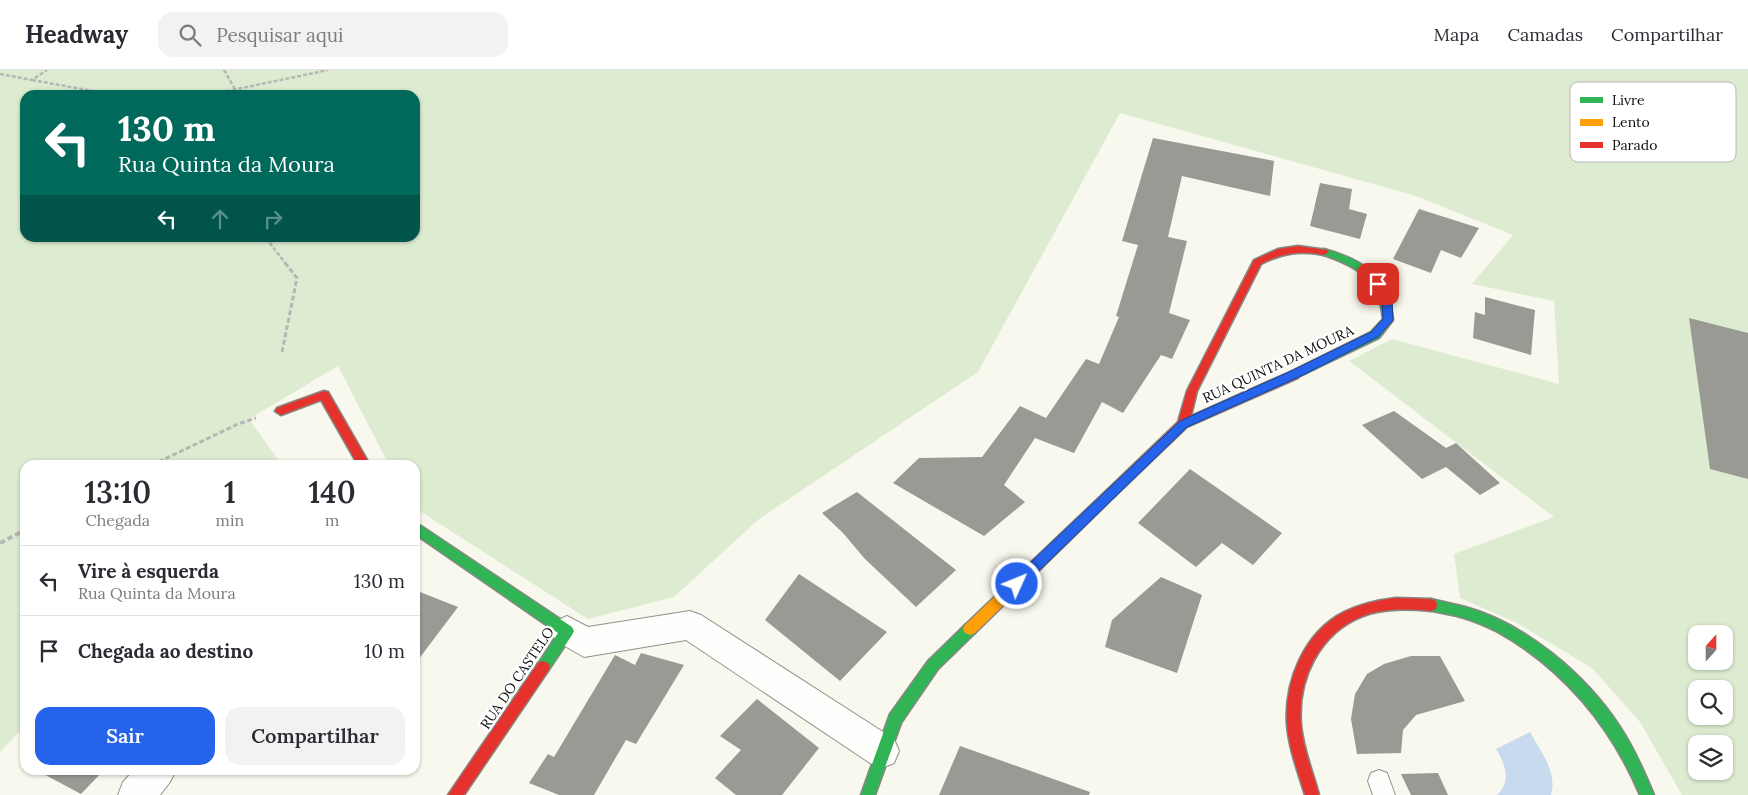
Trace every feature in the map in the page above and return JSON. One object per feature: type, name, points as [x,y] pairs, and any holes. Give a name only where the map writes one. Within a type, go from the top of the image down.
[{"type":"street","name":"RUA QUINTA DA MOURA","points":[[868,795],[882,751],[895,719],[933,665],[1184,424],[1295,374],[1375,335],[1388,320],[1387,300],[1378,284],[1362,269],[1345,258],[1317,251],[1297,248],[1276,252],[1257,262],[1192,390],[1184,424]]},
{"type":"street","points":[[281,411],[324,395],[361,460]]},
{"type":"street","name":"RUA DO CASTELO","points":[[420,530],[567,631],[455,795]]},
{"type":"street","points":[[1312,795],[1294,733],[1294,704],[1301,670],[1320,637],[1350,612],[1378,604],[1422,603],[1470,613],[1504,629],[1578,686],[1625,744],[1644,780],[1646,795]]},
{"type":"street","points":[[567,631],[584,642],[690,625],[882,751]]},
{"type":"street","points":[[136,795],[154,775]]},
{"type":"path","points":[[32,80],[47,70]]},
{"type":"path","points":[[224,70],[235,90]]},
{"type":"path","points":[[240,90],[328,70]]},
{"type":"path","points":[[0,74],[88,90]]},
{"type":"path","points":[[269,242],[297,278],[282,352]]},
{"type":"path","points":[[162,460],[238,424],[281,411]]},
{"type":"path","points":[[0,543],[20,533]]},
{"type":"green space","points":[[0,70],[1748,70],[1748,795],[1682,795],[1640,722],[1592,668],[1517,623],[1460,598],[1454,554],[1554,517],[1349,361],[1392,339],[1559,384],[1554,301],[1472,284],[1513,235],[1416,196],[1120,113],[978,372],[759,519],[674,597],[588,619],[420,511],[420,460],[386,460],[338,366],[249,419],[278,460],[20,460],[20,731],[0,752]]},
{"type":"water","points":[[1530,732],[1550,770],[1553,787],[1551,795],[1497,795],[1502,790],[1506,778],[1504,766],[1496,749]]},
{"type":"building","points":[[1153,138],[1274,161],[1270,196],[1182,176],[1168,237],[1187,241],[1169,313],[1190,320],[1172,359],[1161,355],[1123,413],[1102,402],[1074,453],[1035,438],[1004,485],[1025,502],[984,536],[893,483],[919,458],[982,457],[1020,406],[1046,418],[1086,359],[1099,364],[1119,317],[1116,316],[1138,245],[1122,241]]},
{"type":"building","points":[[1320,183],[1352,189],[1349,209],[1367,214],[1360,239],[1310,226]]},
{"type":"building","points":[[1419,209],[1479,228],[1461,258],[1441,250],[1431,273],[1393,259]]},
{"type":"building","points":[[1485,297],[1535,310],[1531,355],[1473,338],[1475,312],[1485,315]]},
{"type":"building","points":[[1689,318],[1748,333],[1748,479],[1710,469]]},
{"type":"building","points":[[1394,411],[1446,448],[1456,443],[1500,483],[1480,495],[1446,467],[1422,479],[1362,425]]},
{"type":"building","points":[[1190,469],[1282,533],[1253,565],[1222,543],[1196,567],[1138,523]]},
{"type":"building","points":[[857,492],[956,570],[916,607],[865,559],[843,533],[822,513]]},
{"type":"building","points":[[799,574],[887,632],[840,681],[765,620]]},
{"type":"building","points":[[1161,577],[1202,595],[1177,673],[1105,647],[1112,620]]},
{"type":"building","points":[[420,592],[458,607],[420,657]]},
{"type":"building","points":[[641,653],[684,665],[636,744],[626,740],[594,795],[559,795],[529,783],[548,754],[554,757],[615,655],[635,665]]},
{"type":"building","points":[[1411,656],[1440,656],[1465,701],[1416,715],[1403,730],[1401,753],[1357,754],[1351,719],[1355,694],[1367,674],[1384,664]]},
{"type":"building","points":[[757,699],[819,748],[782,795],[736,795],[715,778],[741,750],[720,736]]},
{"type":"building","points":[[960,746],[1090,792],[1089,795],[939,795]]},
{"type":"building","points":[[1438,773],[1448,795],[1411,795],[1401,774]]},
{"type":"building","points":[[45,775],[99,775],[81,794]]},
{"type":"traffic: fast","points":[[1294,375],[1375,335],[1388,320],[1387,306],[1383,294],[1370,275],[1349,262],[1324,252]]},
{"type":"traffic: fast","points":[[420,530],[567,631],[543,667]]},
{"type":"traffic: fast","points":[[1431,605],[1466,613],[1500,627],[1532,647],[1563,672],[1591,700],[1614,730],[1633,763],[1647,795]]},
{"type":"traffic: fast","points":[[868,795],[895,719],[933,665],[970,629]]},
{"type":"traffic: slow","points":[[970,629],[1111,493]]},
{"type":"traffic: jam","points":[[1183,424],[1192,391],[1257,262],[1274,254],[1290,250],[1306,249],[1324,252]]},
{"type":"traffic: jam","points":[[1111,493],[1183,424],[1294,375]]},
{"type":"traffic: jam","points":[[281,411],[324,395],[361,460]]},
{"type":"traffic: jam","points":[[1312,795],[1297,743],[1294,725],[1296,687],[1302,669],[1311,652],[1334,625],[1348,616],[1363,610],[1396,604],[1431,605]]},
{"type":"traffic: jam","points":[[455,795],[543,667]]},
{"type":"route","points":[[1017,584],[1184,424],[1295,374],[1375,335],[1388,320],[1387,300],[1378,284]]}]
